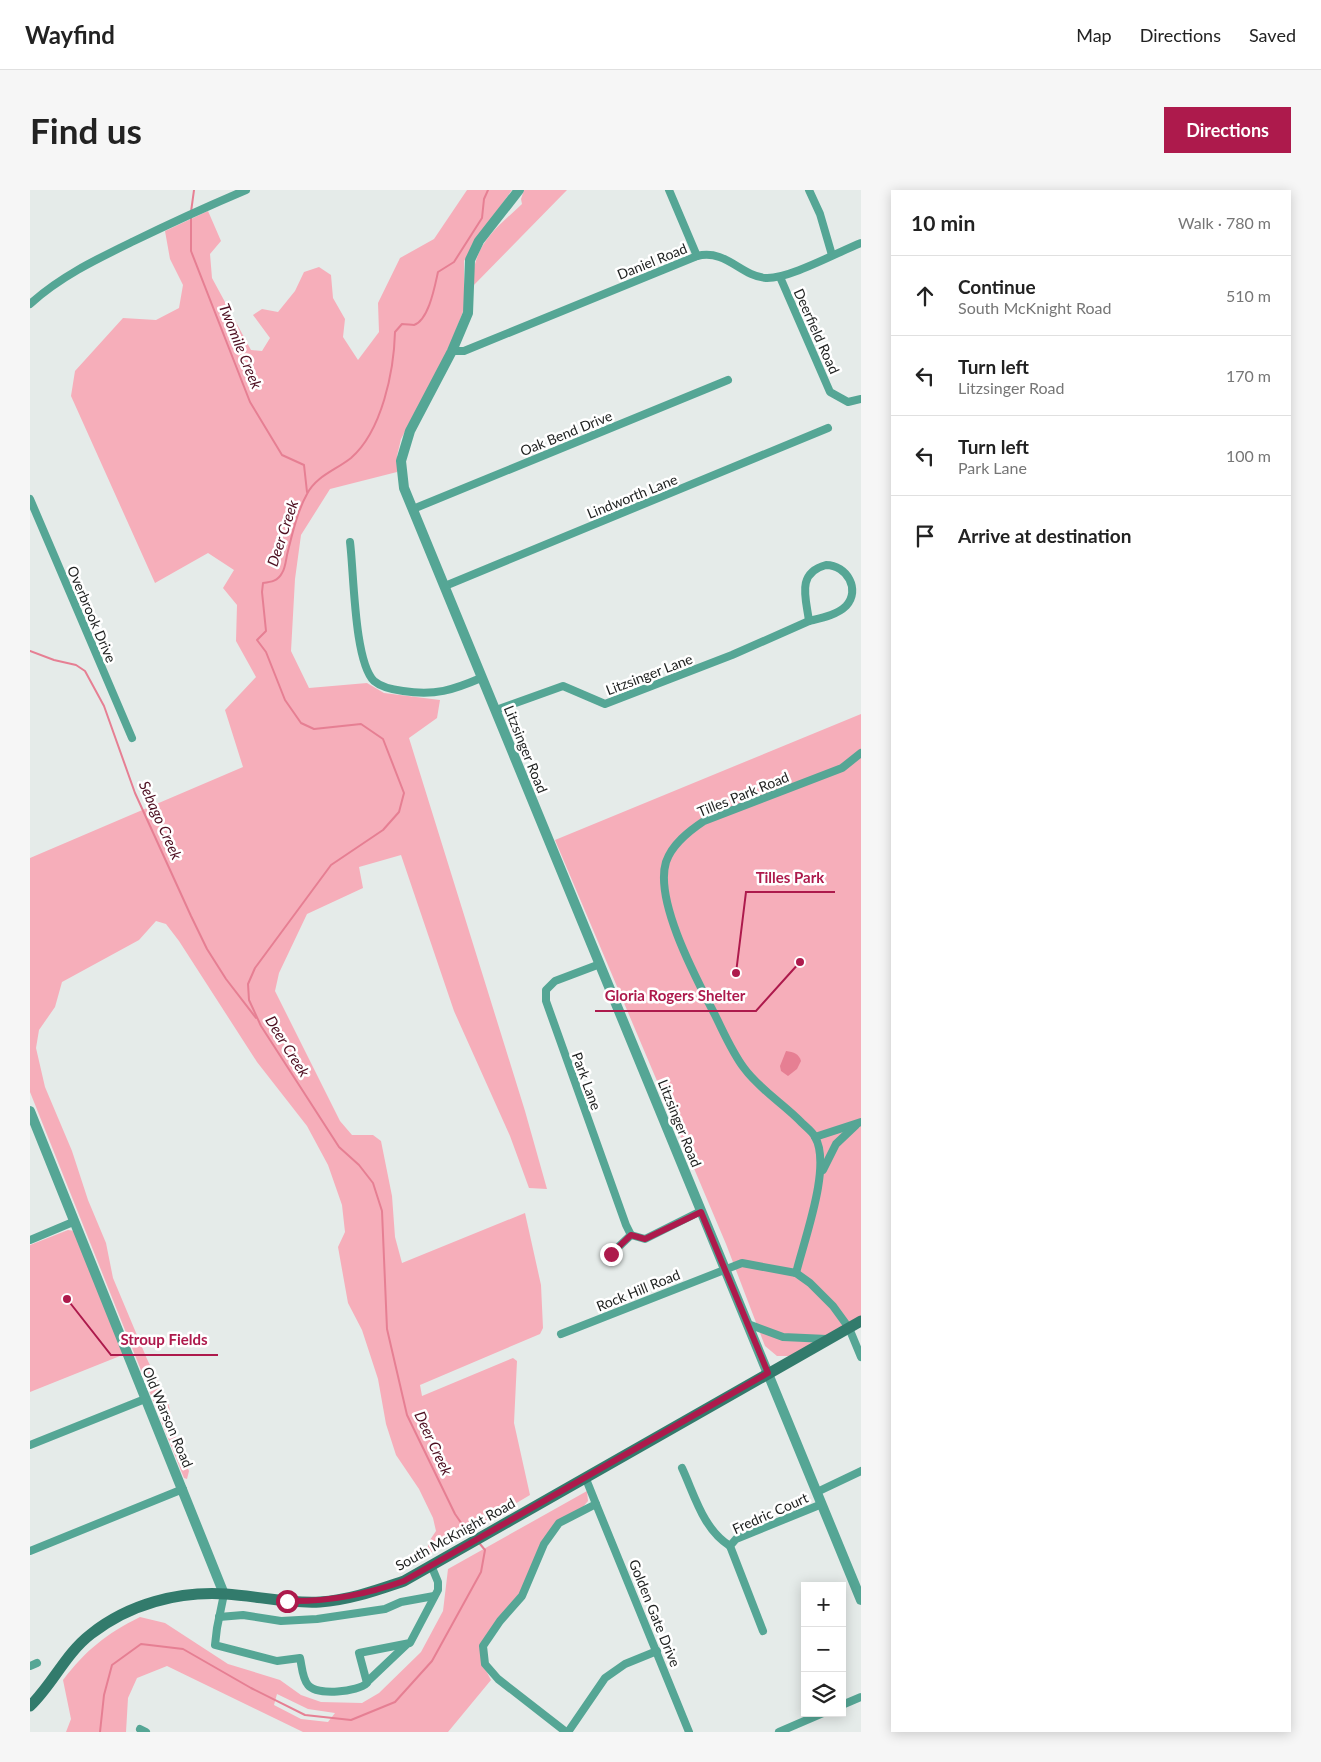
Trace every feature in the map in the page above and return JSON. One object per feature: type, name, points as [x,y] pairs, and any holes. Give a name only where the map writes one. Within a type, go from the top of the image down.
[{"type":"main road","name":"South McKnight Road","points":[[30,1706],[70,1654],[90,1634],[119,1616],[153,1601],[188,1595],[224,1594],[320,1602],[362,1595],[404,1581],[861,1321]]},
{"type":"street","points":[[30,304],[57,281],[80,268],[182,218],[246,190]]},
{"type":"street","name":"Litzsinger Road","points":[[518,190],[479,241],[470,260],[468,313],[452,350],[410,431],[401,461],[404,488],[860,1597]]},
{"type":"street","points":[[669,190],[697,256]]},
{"type":"street","points":[[809,190],[820,214],[832,255]]},
{"type":"street","name":"Daniel Road","points":[[452,350],[464,351],[697,256],[718,255],[759,276],[780,277],[861,243]]},
{"type":"street","name":"Deerfield Road","points":[[780,277],[830,392],[848,402],[861,399]]},
{"type":"street","name":"Oak Bend Drive","points":[[413,509],[728,380]]},
{"type":"street","name":"Lindworth Lane","points":[[445,586],[828,428]]},
{"type":"street","name":"Overbrook Drive","points":[[30,498],[132,738]]},
{"type":"street","points":[[350,542],[357,632],[366,670],[376,683],[396,690],[437,694],[451,691],[481,678]]},
{"type":"street","name":"Litzsinger Lane","points":[[496,710],[563,686],[605,704],[732,655],[809,621],[832,614],[847,606],[853,590],[852,581],[841,568],[834,565],[819,566],[807,578],[805,593],[809,621]]},
{"type":"street","name":"Tilles Park Road","points":[[815,1137],[793,1113],[755,1081],[735,1054],[689,966],[676,934],[664,876],[666,862],[679,841],[689,831],[704,821],[842,768],[861,753]]},
{"type":"street","name":"Park Lane","points":[[600,964],[555,980],[543,988],[546,1004],[631,1235]]},
{"type":"street","name":"Old Warson Road","points":[[30,1111],[224,1594]]},
{"type":"street","points":[[822,1172],[815,1137],[858,1124]]},
{"type":"street","points":[[796,1273],[822,1172],[836,1144],[858,1124]]},
{"type":"street","points":[[611,1254],[631,1235],[645,1239],[701,1212]]},
{"type":"street","points":[[30,1240],[73,1222]]},
{"type":"street","points":[[725,1268],[742,1262],[796,1273],[820,1292],[849,1328],[861,1357]]},
{"type":"street","name":"Rock Hill Road","points":[[561,1334],[725,1268]]},
{"type":"street","points":[[748,1324],[782,1337],[829,1339]]},
{"type":"street","points":[[30,1445],[144,1398]]},
{"type":"street","name":"Fredric Court","points":[[682,1468],[707,1526],[719,1539],[730,1546],[763,1631]]},
{"type":"street","points":[[817,1492],[861,1471]]},
{"type":"street","name":"Golden Gate Drive","points":[[586,1479],[689,1732]]},
{"type":"street","points":[[30,1551],[183,1489]]},
{"type":"street","points":[[596,1504],[559,1523],[544,1544],[522,1596],[500,1621],[483,1646],[485,1664],[498,1679],[567,1732],[605,1678],[625,1664],[657,1650]]},
{"type":"street","name":"Fredric Court","points":[[730,1546],[736,1539],[822,1504]]},
{"type":"street","points":[[224,1594],[215,1645],[277,1661],[300,1658],[305,1681],[309,1687],[320,1692],[360,1690],[408,1643],[434,1596],[438,1582],[431,1565]]},
{"type":"street","points":[[219,1617],[243,1615],[281,1621],[317,1619],[384,1609],[401,1602],[434,1596]]},
{"type":"street","points":[[367,1682],[359,1653],[408,1643]]},
{"type":"street","points":[[846,1703],[861,1697]]},
{"type":"street","points":[[779,1732],[814,1717]]},
{"type":"shaded area","points":[[467,190],[512,190],[464,261],[464,309],[447,353],[401,439],[397,456],[397,472],[330,489],[301,535],[295,579],[291,651],[309,688],[367,683],[384,693],[440,700],[437,718],[409,738],[525,1111],[547,1189],[529,1188],[510,1136],[454,1011],[401,855],[359,867],[363,888],[307,914],[279,973],[275,991],[340,1121],[352,1135],[373,1135],[381,1141],[392,1196],[395,1237],[402,1263],[525,1213],[541,1285],[543,1328],[540,1334],[420,1385],[422,1396],[513,1358],[517,1361],[514,1423],[530,1495],[431,1553],[428,1543],[436,1531],[433,1518],[419,1489],[396,1455],[386,1424],[378,1379],[362,1330],[348,1303],[338,1247],[345,1232],[342,1205],[328,1165],[307,1126],[257,1062],[179,941],[166,924],[156,921],[139,940],[62,982],[55,1007],[39,1030],[36,1048],[45,1087],[72,1151],[88,1200],[106,1243],[113,1278],[147,1359],[168,1402],[178,1445],[189,1471],[187,1479],[184,1478],[30,1092],[30,858],[243,767],[225,710],[256,677],[236,641],[237,605],[223,588],[234,570],[208,553],[155,583],[71,396],[75,371],[123,318],[156,320],[179,308],[183,285],[170,259],[165,231],[208,211],[221,241],[210,254],[212,278],[251,350],[262,351],[270,338],[253,315],[262,309],[278,312],[295,291],[304,272],[319,267],[331,275],[333,298],[345,319],[343,337],[358,360],[379,332],[378,303],[400,258],[434,239]]},
{"type":"shaded area","points":[[524,190],[567,190],[472,287],[473,272],[481,249],[486,240],[502,222],[522,204],[521,199]]},
{"type":"shaded area","points":[[861,714],[861,1321],[791,1356],[777,1356],[765,1346],[726,1244],[555,840]]},
{"type":"shaded area","points":[[786,1051],[796,1054],[801,1061],[797,1069],[788,1076],[781,1071],[780,1066]]},
{"type":"shaded area","points":[[68,1230],[75,1231],[125,1354],[30,1392],[30,1245]]},
{"type":"shaded area","points":[[587,1491],[588,1501],[583,1507],[559,1521],[522,1591],[480,1650],[482,1663],[491,1680],[448,1732],[303,1732],[167,1666],[137,1678],[128,1698],[126,1732],[66,1732],[71,1719],[63,1680],[97,1644],[140,1617],[165,1623],[228,1664],[280,1680],[301,1695],[321,1702],[362,1703],[379,1693],[421,1652],[443,1611],[448,1569]],"holes":[[[277,1694],[308,1709],[335,1713],[328,1722],[301,1719],[274,1705]]]},
{"type":"waterway","name":"Twomile Creek","points":[[191,212],[194,190]]},
{"type":"waterway","name":"Deer Creek","points":[[474,1536],[464,1527],[455,1514],[407,1415],[387,1329],[382,1211],[373,1183],[359,1165],[339,1147],[261,1026],[249,1000],[248,984],[255,968],[331,865],[383,830],[399,812],[404,793],[383,739],[361,724],[314,729],[301,723],[285,700],[266,652],[257,640],[266,631],[262,592],[263,583],[271,582],[280,576],[283,571],[303,501],[311,488],[321,478],[351,458],[371,432],[378,417],[389,382],[395,332],[402,324],[414,325],[424,316],[431,302],[438,272],[454,262],[482,218],[484,199],[488,190]]},
{"type":"waterway","name":"Twomile Creek","points":[[191,217],[191,251],[250,402],[282,455],[304,465],[307,492]]},
{"type":"waterway","name":"Sebago Creek","points":[[30,651],[54,660],[76,665],[85,671],[104,706],[135,793],[207,949],[226,979],[256,1018]]},
{"type":"waterway","name":"Deer Creek","points":[[100,1732],[104,1695],[112,1665],[141,1644],[183,1649],[251,1688],[305,1715],[351,1720],[395,1702],[432,1661],[481,1572],[485,1550],[480,1544]]},
{"type":"place","name":"Gloria Rogers Shelter","points":[[800,962]]},
{"type":"place","name":"Tilles Park","points":[[736,973]]},
{"type":"place","name":"Stroup Fields","points":[[67,1299]]},
{"type":"route","points":[[287,1601],[320,1602],[362,1595],[404,1581],[586,1479],[648,1440],[768,1373],[701,1212],[645,1239],[636,1238],[631,1235],[611,1254]]}]
